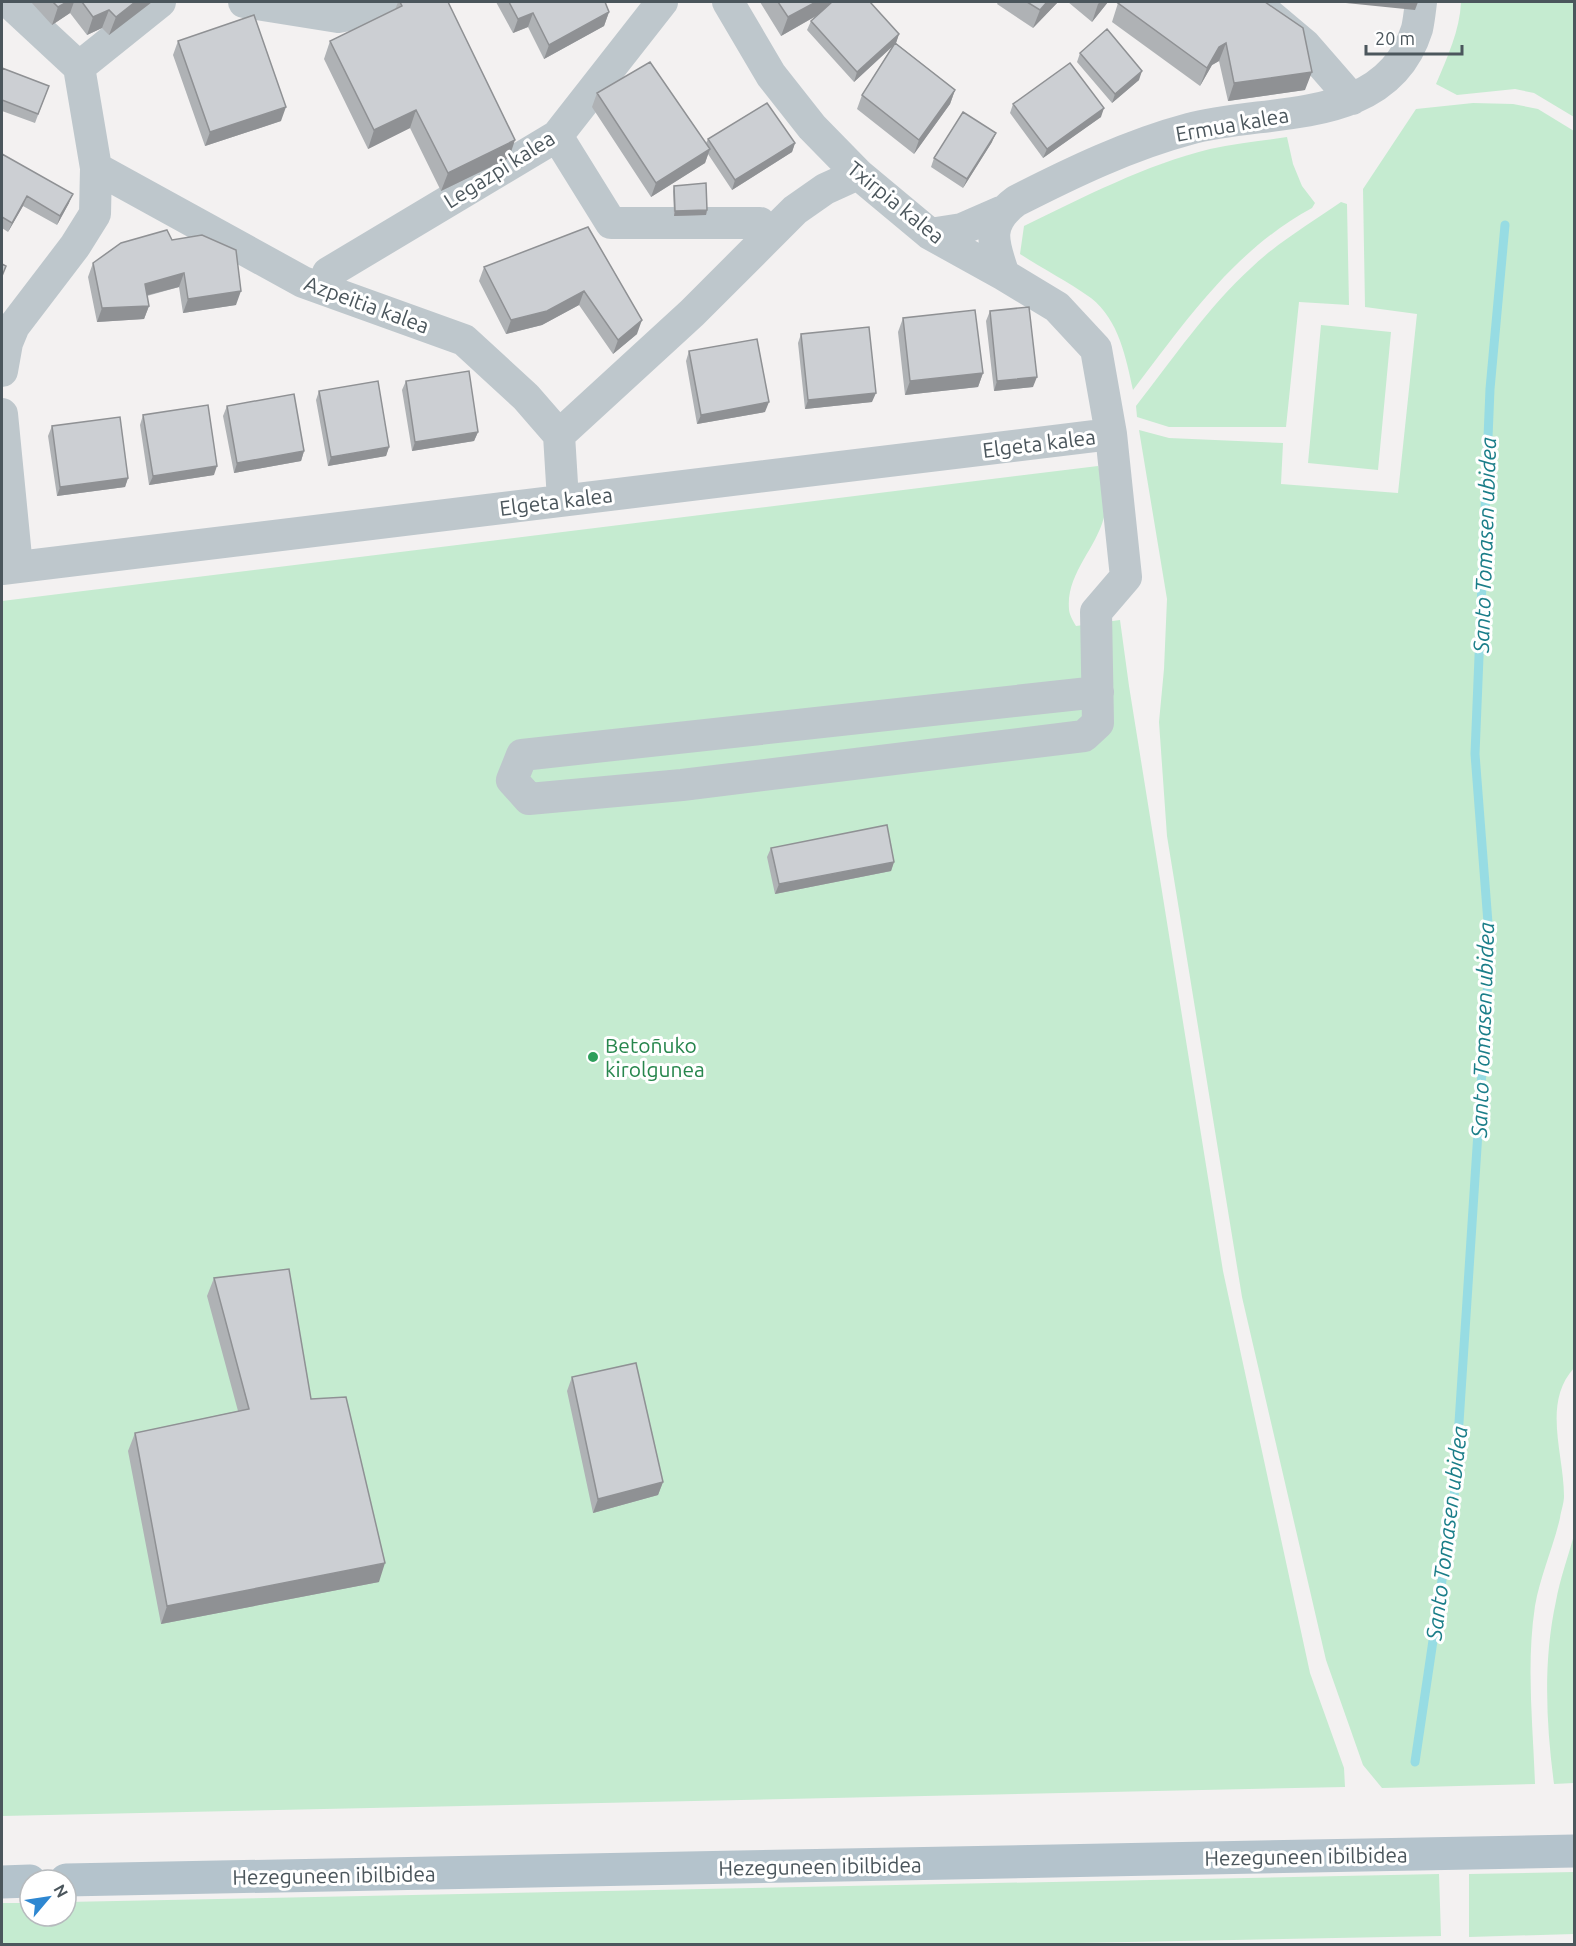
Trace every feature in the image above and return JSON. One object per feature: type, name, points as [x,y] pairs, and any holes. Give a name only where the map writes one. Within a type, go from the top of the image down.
[{"type":"main road","name":"Hezeguneen ibilbidea","points":[[78,1880],[1575,1851]]},
{"type":"main road","points":[[2,1882],[18,1881]]},
{"type":"street","points":[[2,371],[7,343],[14,326],[75,246],[94,214],[96,168],[79,67],[9,2]]},
{"type":"street","points":[[79,67],[160,2]]},
{"type":"street","points":[[244,2],[338,17],[373,10],[393,2]]},
{"type":"street","name":"Legazpi kalea","points":[[328,273],[557,136],[662,2]]},
{"type":"street","name":"Txirpia kalea","points":[[728,2],[771,75],[812,127],[858,174],[930,234],[1057,307],[1096,349],[1111,434],[1126,578],[1096,612],[1098,692],[1098,723],[1084,736],[682,785],[528,800],[512,780],[522,755],[1098,692]]},
{"type":"street","points":[[1254,2],[1305,45],[1352,99]]},
{"type":"street","name":"Ermua kalea","points":[[930,234],[962,229],[1001,212],[1016,201],[1042,188],[1161,136],[1231,121],[1315,110],[1352,99],[1372,90],[1384,80],[1410,45],[1418,27],[1421,2]]},
{"type":"street","points":[[557,136],[611,223],[760,223]]},
{"type":"street","name":"Azpeitia kalea","points":[[96,168],[303,282],[464,340],[526,397],[559,435]]},
{"type":"street","points":[[563,500],[559,435],[692,313],[795,210],[825,189],[858,174]]},
{"type":"street","points":[[1001,212],[993,235],[1004,275]]},
{"type":"street","points":[[2,414],[9,568]]},
{"type":"street","name":"Elgeta kalea","points":[[9,568],[1111,434]]},
{"type":"green space","points":[[1461,2],[1574,2],[1574,117],[1534,93],[1515,89],[1457,95],[1436,84],[1456,33]]},
{"type":"green space","points":[[1473,103],[1513,104],[1538,109],[1574,131],[1574,1368],[1564,1382],[1557,1413],[1564,1501],[1537,1595],[1532,1628],[1531,1695],[1535,1784],[1382,1788],[1363,1765],[1326,1660],[1242,1297],[1167,836],[1159,722],[1167,599],[1139,430],[1169,438],[1283,443],[1281,484],[1398,493],[1417,314],[1365,307],[1363,189],[1416,109]]},
{"type":"green space","points":[[1287,137],[1293,164],[1302,186],[1315,203],[1312,208],[1284,225],[1235,266],[1192,313],[1133,390],[1120,340],[1108,317],[1091,298],[1020,254],[1024,226],[1115,183],[1162,164],[1219,147]]},
{"type":"green space","points":[[1341,202],[1347,204],[1349,305],[1299,302],[1286,427],[1169,427],[1137,417],[1136,406],[1191,334],[1235,283],[1272,250]]},
{"type":"green space","points":[[1321,325],[1391,332],[1378,470],[1308,463]]},
{"type":"green space","name":"Betoñuko kirolgunea","points":[[1098,466],[1104,491],[1104,517],[1072,584],[1069,611],[1076,626],[1120,620],[1223,1271],[1310,1673],[1344,1768],[1345,1787],[2,1816],[2,601]]},
{"type":"green space","points":[[1574,1535],[1574,1783],[1554,1784],[1547,1692],[1549,1646],[1558,1593]]},
{"type":"green space","points":[[1574,1872],[1574,1934],[1469,1937],[1469,1874]]},
{"type":"green space","points":[[1439,1874],[1441,1936],[1024,1944],[2,1944],[2,1903],[18,1903],[18,1928],[78,1928],[78,1902]]},
{"type":"building","points":[[53,2],[67,2],[58,7]]},
{"type":"building","points":[[82,2],[135,2],[116,17],[109,10],[93,17]]},
{"type":"building","points":[[400,2],[448,2],[515,140],[448,173],[416,110],[374,130],[330,41],[402,6]]},
{"type":"building","points":[[509,2],[605,2],[609,12],[549,45],[533,13],[518,19]]},
{"type":"building","points":[[778,2],[816,2],[788,17]]},
{"type":"building","points":[[832,2],[870,2],[899,34],[857,72],[811,21]]},
{"type":"building","points":[[1027,2],[1047,2],[1040,10]]},
{"type":"building","points":[[1265,2],[1303,28],[1312,72],[1234,83],[1226,43],[1219,47],[1207,68],[1118,3]]},
{"type":"building","points":[[254,15],[286,107],[210,132],[178,41]]},
{"type":"building","points":[[1107,29],[1142,71],[1115,94],[1080,53]]},
{"type":"building","points":[[895,43],[955,90],[919,140],[862,95]]},
{"type":"building","points":[[650,62],[710,149],[656,183],[597,93]]},
{"type":"building","points":[[1070,63],[1104,108],[1047,149],[1013,104]]},
{"type":"building","points":[[2,68],[49,86],[38,114],[2,100]]},
{"type":"building","points":[[767,103],[795,143],[735,180],[708,139]]},
{"type":"building","points":[[963,112],[996,133],[967,179],[934,158]]},
{"type":"building","points":[[2,154],[73,194],[60,216],[27,196],[12,223],[2,217]]},
{"type":"building","points":[[706,183],[707,210],[675,211],[674,186]]},
{"type":"building","points":[[588,227],[642,320],[618,340],[584,291],[547,311],[511,320],[484,267]]},
{"type":"building","points":[[167,230],[172,240],[202,235],[236,250],[241,291],[188,299],[184,273],[145,284],[149,306],[102,308],[93,263],[121,243]]},
{"type":"building","points":[[2,264],[6,266],[2,276]]},
{"type":"building","points":[[1029,307],[1037,377],[997,381],[990,311]]},
{"type":"building","points":[[975,310],[983,373],[910,381],[903,318]]},
{"type":"building","points":[[869,327],[876,393],[808,400],[801,334]]},
{"type":"building","points":[[757,339],[769,402],[701,415],[689,351]]},
{"type":"building","points":[[469,371],[478,432],[415,442],[406,381]]},
{"type":"building","points":[[378,381],[389,447],[331,457],[319,391]]},
{"type":"building","points":[[294,394],[304,451],[237,463],[227,406]]},
{"type":"building","points":[[208,405],[217,466],[153,476],[143,415]]},
{"type":"building","points":[[120,417],[128,478],[60,487],[52,426]]},
{"type":"building","points":[[887,825],[894,862],[779,884],[771,848]]},
{"type":"building","points":[[289,1269],[311,1399],[346,1397],[385,1563],[167,1606],[135,1433],[249,1409],[214,1278]]},
{"type":"building","points":[[636,1363],[663,1482],[598,1499],[572,1377]]},
{"type":"waterway","name":"Santo Tomasen ubidea","points":[[1415,1762],[1454,1499],[1490,949],[1475,754],[1490,389],[1505,225]]},
{"type":"place","name":"Betoñuko kirolgunea","points":[[593,1057]]}]
